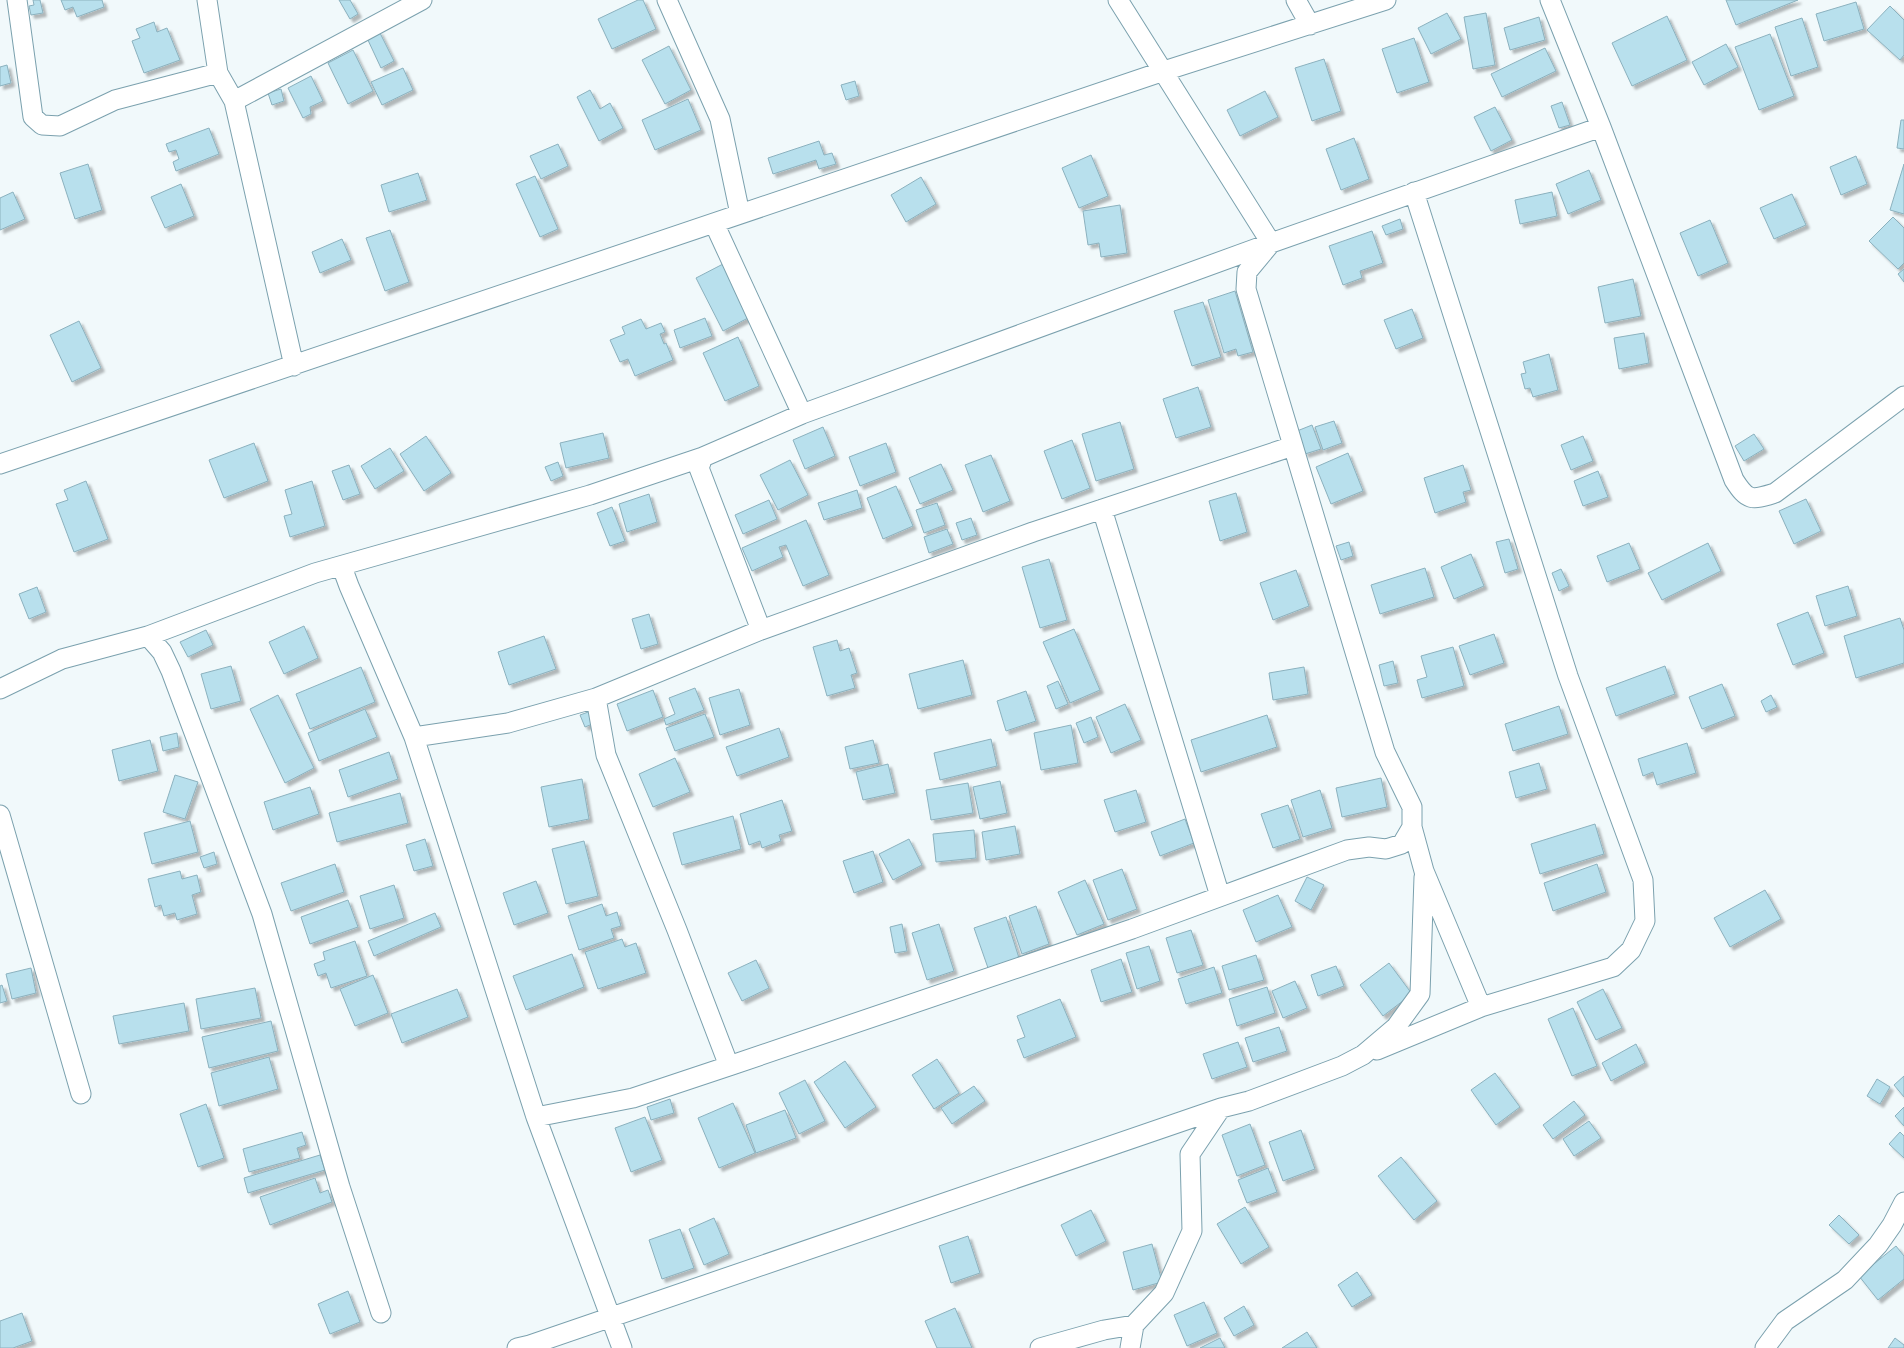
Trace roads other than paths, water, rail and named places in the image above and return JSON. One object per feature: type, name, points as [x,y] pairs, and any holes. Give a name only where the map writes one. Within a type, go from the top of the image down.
[{"type":"street","points":[[17,0],[33,117],[42,125],[60,126],[115,100],[218,73]]},
{"type":"street","points":[[207,0],[218,73],[234,101],[294,366]]},
{"type":"street","points":[[234,101],[422,0]]},
{"type":"street","points":[[667,0],[720,119],[740,214]]},
{"type":"street","points":[[1118,0],[1271,243]]},
{"type":"street","points":[[1296,0],[1310,25]]},
{"type":"street","points":[[0,464],[1164,71],[1386,0]]},
{"type":"street","points":[[1550,0],[1601,127],[1734,480],[1743,494],[1756,499],[1775,493],[1904,396]]},
{"type":"street","points":[[0,689],[62,659],[148,636],[315,574],[590,495],[703,457],[802,414],[1271,243],[1601,127]]},
{"type":"street","points":[[517,1348],[610,1318],[1221,1108],[1249,1101],[1342,1066],[1363,1055],[1481,1007],[1613,967],[1631,950],[1645,921],[1643,880],[1568,676],[1414,192]]},
{"type":"street","points":[[714,223],[802,414]]},
{"type":"street","points":[[1271,243],[1247,272],[1246,289],[1385,752],[1412,807],[1412,827],[1424,871],[1481,1007]]},
{"type":"street","points":[[414,737],[508,723],[596,698],[761,630],[1102,509],[1293,446]]},
{"type":"street","points":[[703,457],[699,468],[707,484],[761,630]]},
{"type":"street","points":[[1102,509],[1220,896]]},
{"type":"street","points":[[342,567],[414,737],[536,1117],[622,1348]]},
{"type":"street","points":[[148,636],[162,652],[171,670],[262,914],[340,1187],[381,1313]]},
{"type":"street","points":[[596,698],[606,755],[677,930],[729,1066]]},
{"type":"street","points":[[0,815],[81,1094]]},
{"type":"street","points":[[536,1117],[633,1098],[1132,929],[1347,850],[1369,847],[1386,849],[1402,844],[1412,827]]},
{"type":"street","points":[[1363,1055],[1396,1027],[1420,994],[1424,871]]},
{"type":"street","points":[[1130,1348],[1134,1324],[1164,1293],[1192,1231],[1190,1154],[1221,1108]]},
{"type":"street","points":[[1765,1348],[1785,1321],[1845,1280],[1878,1245],[1898,1230],[1904,1202]]},
{"type":"street","points":[[1040,1348],[1104,1330],[1134,1324]]}]
